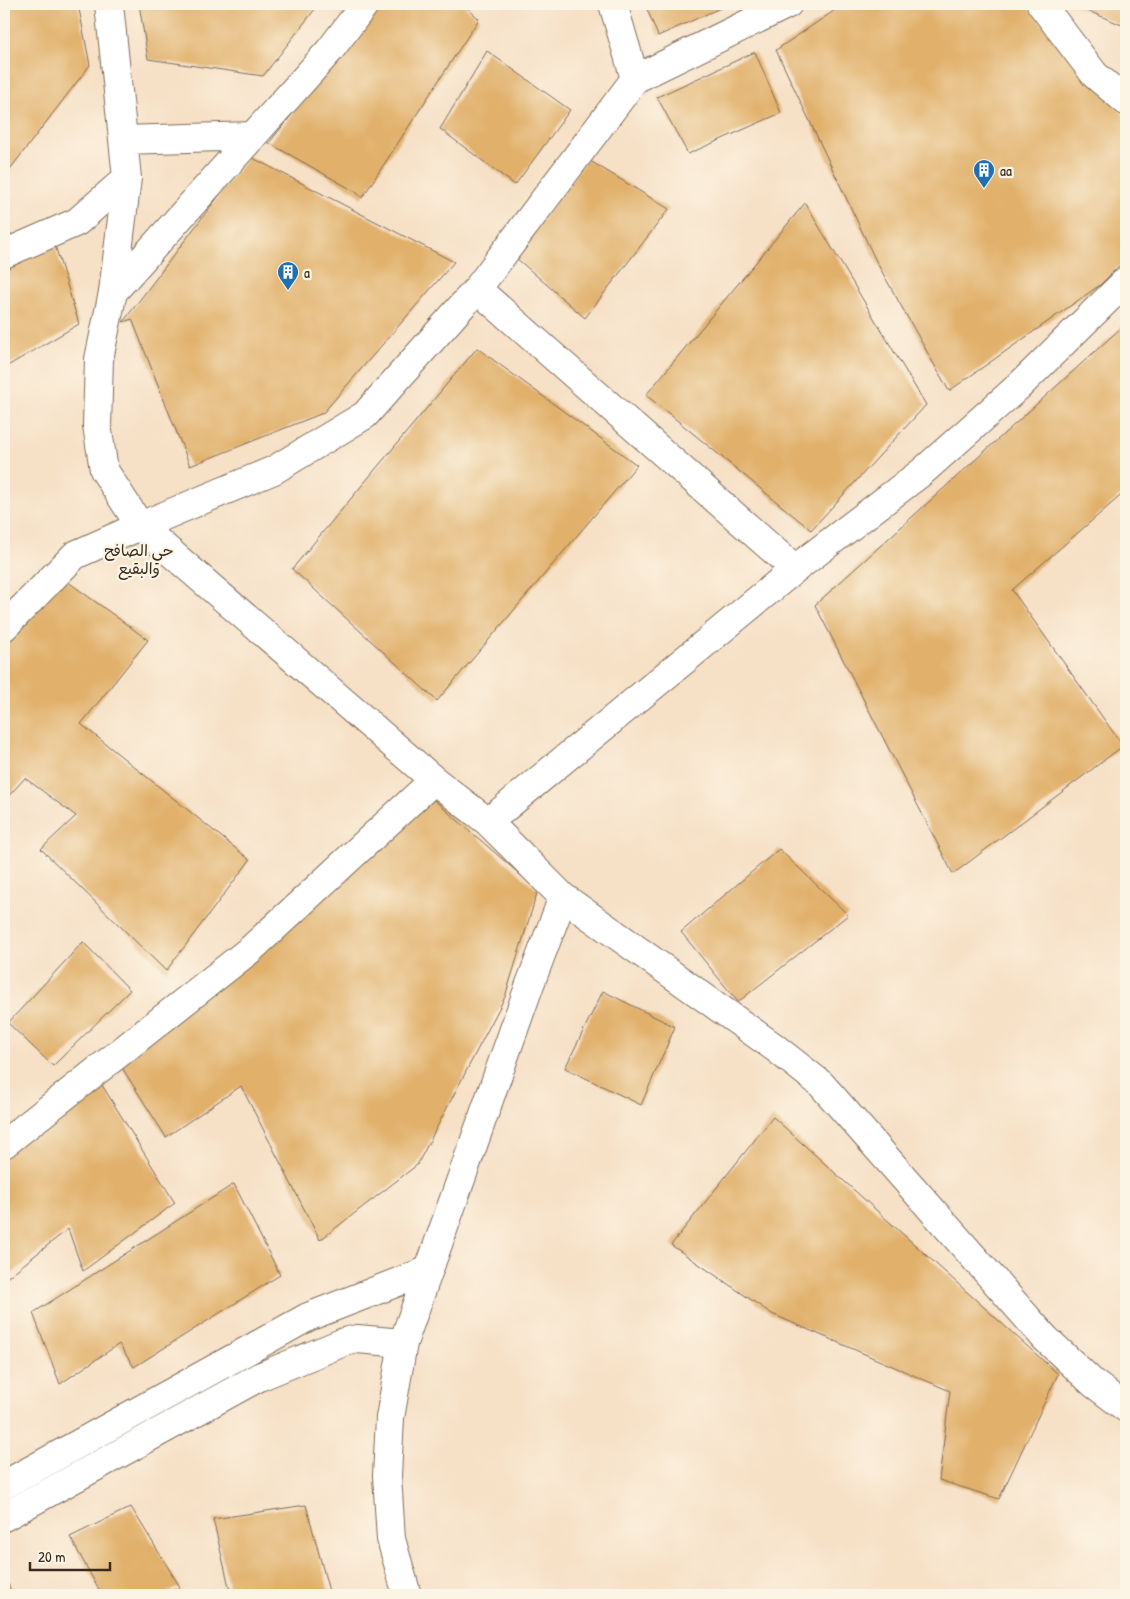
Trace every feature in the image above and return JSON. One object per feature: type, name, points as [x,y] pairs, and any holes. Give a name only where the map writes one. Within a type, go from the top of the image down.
[{"type":"street","points":[[109,4],[127,178],[113,292],[99,359],[98,425],[104,470],[140,526],[434,780],[488,822],[563,897],[774,1047],[821,1084],[1046,1338],[1093,1383],[1126,1408]]},
{"type":"street","points":[[113,292],[330,50],[365,4]]},
{"type":"street","points":[[613,4],[635,79]]},
{"type":"street","points":[[4,627],[75,555],[274,470],[365,415],[477,289],[635,79],[788,4]]},
{"type":"street","points":[[1041,4],[1095,75],[1126,101]]},
{"type":"street","points":[[123,140],[253,136]]},
{"type":"street","points":[[4,254],[77,222],[127,178]]},
{"type":"street","points":[[488,822],[795,569],[930,465],[1019,386],[1126,280]]},
{"type":"street","points":[[477,289],[795,569]]},
{"type":"street","points":[[4,1144],[251,949],[434,780]]},
{"type":"street","points":[[407,1595],[391,1540],[387,1476],[390,1418],[404,1343],[530,984],[563,897]]},
{"type":"street","points":[[4,1485],[300,1321],[429,1270]]},
{"type":"street","points":[[4,1517],[225,1396],[293,1362],[357,1339],[404,1343]]},
{"type":"building","points":[[4,4],[78,4],[90,65],[4,177]]},
{"type":"building","points":[[139,4],[319,4],[263,76],[148,59]]},
{"type":"building","points":[[380,4],[463,4],[479,19],[362,198],[356,192],[269,143]]},
{"type":"building","points":[[645,4],[729,4],[658,36]]},
{"type":"building","name":"aa","points":[[844,4],[1025,4],[1126,118],[1126,259],[1100,285],[949,391],[877,263],[776,50]]},
{"type":"building","points":[[1071,4],[1126,4],[1126,16],[1122,25]]},
{"type":"building","points":[[487,51],[570,110],[515,185],[440,129]]},
{"type":"building","points":[[755,52],[781,113],[688,154],[657,97]]},
{"type":"building","name":"a","points":[[249,156],[454,262],[323,413],[190,466],[132,319],[123,322]]},
{"type":"building","points":[[587,159],[669,209],[585,318],[515,257]]},
{"type":"building","points":[[805,203],[926,405],[811,530],[646,395]]},
{"type":"building","points":[[54,242],[79,324],[4,368],[4,263]]},
{"type":"building","points":[[1123,326],[1126,329],[1126,491],[1012,590],[1123,746],[953,874],[815,605]]},
{"type":"building","points":[[477,348],[637,465],[437,701],[292,569]]},
{"type":"building","points":[[60,576],[148,640],[81,724],[250,860],[166,971],[41,849],[76,816],[25,778],[4,801],[4,636]]},
{"type":"building","points":[[434,800],[538,890],[505,997],[417,1165],[320,1240],[241,1086],[166,1137],[119,1063]]},
{"type":"building","points":[[779,849],[848,915],[738,1002],[681,932]]},
{"type":"building","points":[[83,942],[130,990],[53,1066],[8,1023]]},
{"type":"building","points":[[603,991],[675,1027],[641,1105],[565,1068]]},
{"type":"building","points":[[97,1077],[175,1203],[83,1271],[68,1229],[4,1280],[4,1154]]},
{"type":"building","points":[[773,1117],[1058,1374],[999,1499],[939,1480],[950,1391],[772,1314],[671,1245]]},
{"type":"building","points":[[234,1184],[280,1275],[134,1367],[119,1344],[60,1384],[33,1313]]},
{"type":"building","points":[[306,1505],[330,1595],[231,1595],[213,1519]]},
{"type":"building","points":[[131,1507],[180,1587],[163,1595],[102,1595],[70,1537]]},
{"type":"building","points":[[4,1575],[13,1595],[4,1595]]},
{"type":"place","name":"aa","points":[[984,189]]},
{"type":"place","name":"a","points":[[288,291]]},
{"type":"district","name":"حي الصافح والبقيع","points":[[139,559]]}]
